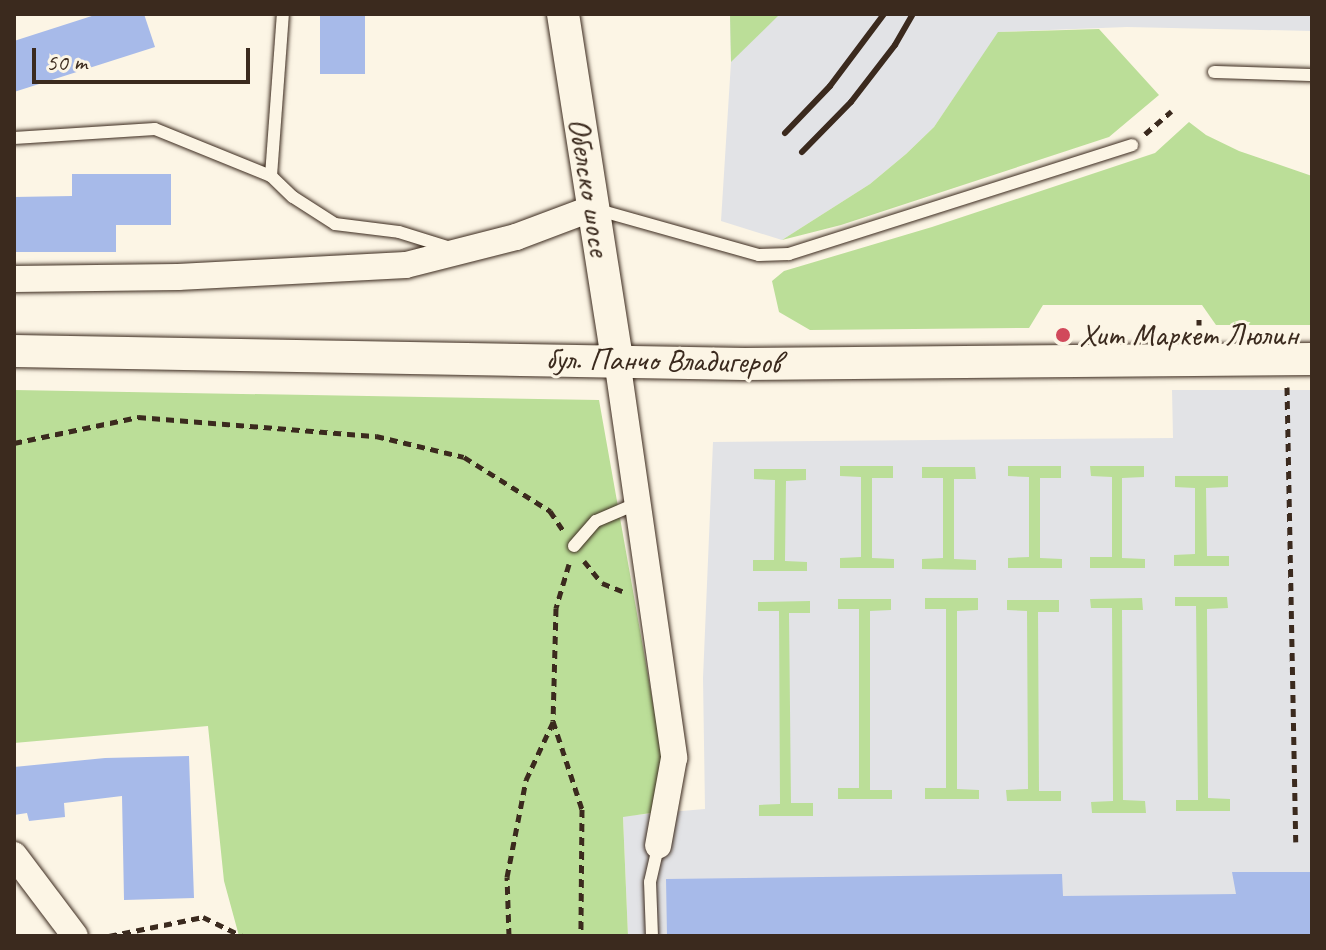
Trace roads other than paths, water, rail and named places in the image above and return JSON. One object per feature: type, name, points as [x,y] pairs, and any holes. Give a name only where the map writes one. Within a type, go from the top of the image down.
[{"type":"street","name":"Обелско шосе","points":[[563,14],[617,360]]},
{"type":"street","points":[[14,279],[178,277],[406,265],[516,237],[593,208]]},
{"type":"street","name":"бул. Панчо Владигеров","points":[[14,351],[761,364],[1300,368]]},
{"type":"street","points":[[617,360],[674,758],[658,846]]},
{"type":"street","points":[[14,855],[75,936]]},
{"type":"lane","points":[[271,176],[283,14]]},
{"type":"lane","points":[[1214,72],[1312,75]]},
{"type":"lane","points":[[14,138],[155,129],[271,176],[293,197],[335,224],[399,232],[460,251]]},
{"type":"lane","points":[[593,208],[759,255],[789,254],[1132,145]]},
{"type":"lane","points":[[574,546],[596,521],[638,503]]},
{"type":"lane","points":[[652,936],[650,882],[658,846]]},
{"type":"railway","points":[[785,133],[830,86],[884,14]]},
{"type":"railway","points":[[802,152],[851,102],[895,45],[913,14]]},
{"type":"place","name":"Хит Маркет Люлин","points":[[1063,335]]}]
